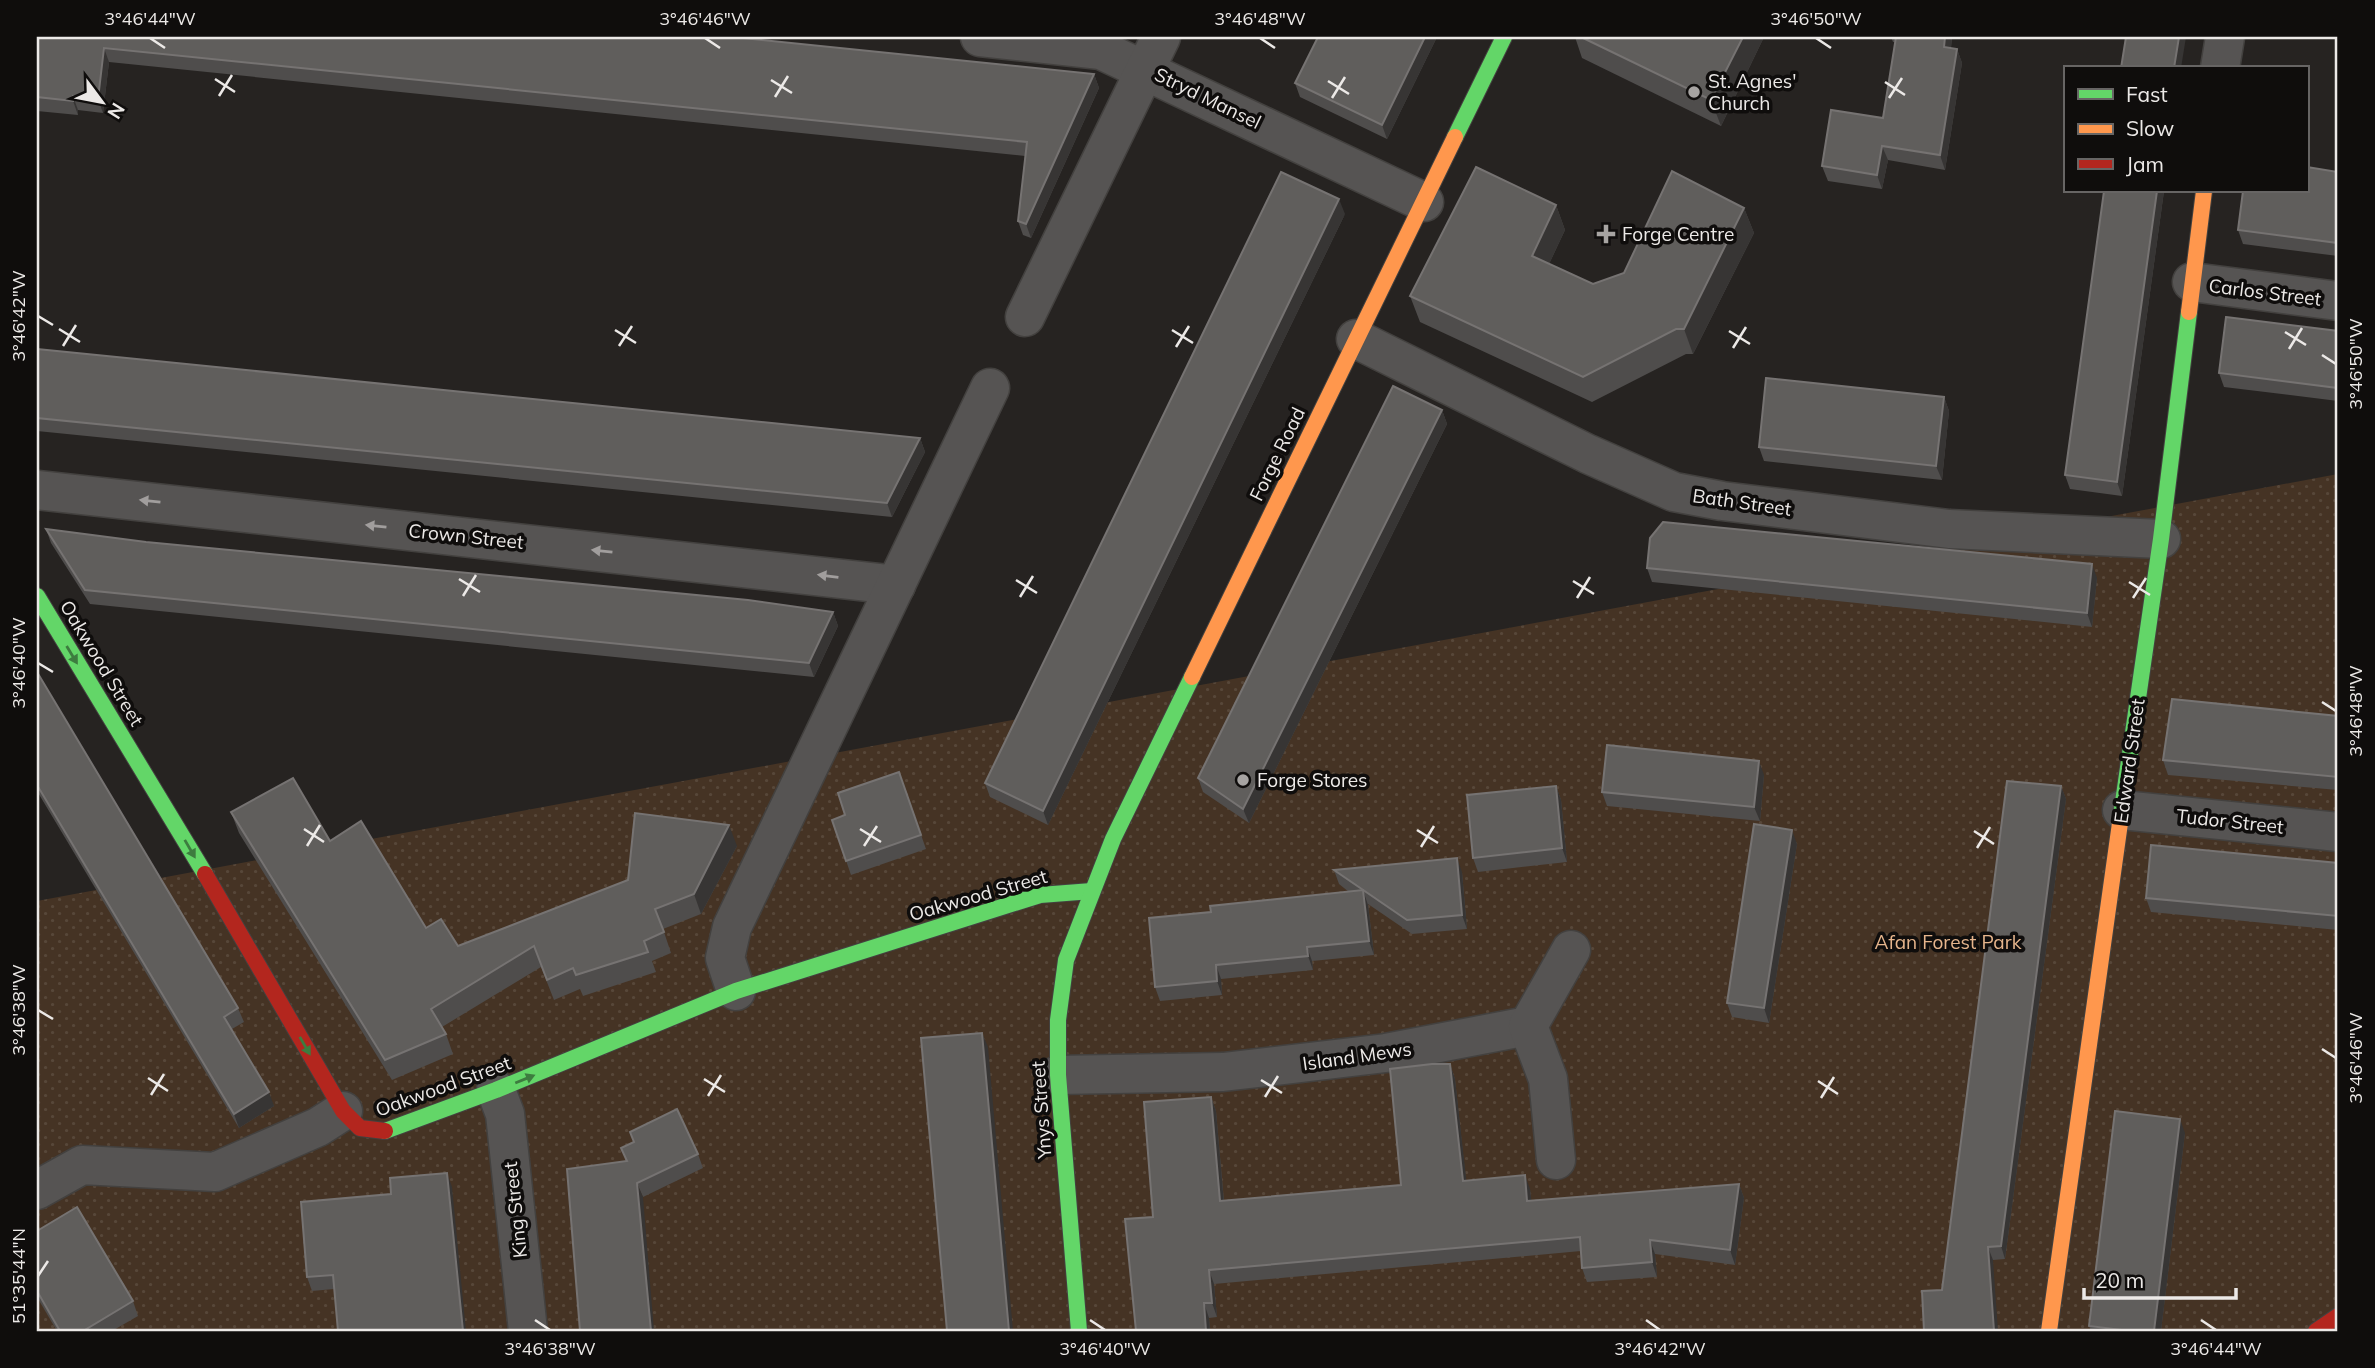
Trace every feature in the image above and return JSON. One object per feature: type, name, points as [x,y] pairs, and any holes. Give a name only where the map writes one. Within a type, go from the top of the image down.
[{"type":"main road","name":"Forge Road","points":[[1092,891],[1119,826],[1504,37]]},
{"type":"main road","name":"Edward Street","points":[[2049,1331],[2161,539],[2204,192]]},
{"type":"main road","name":"Oakwood Street","points":[[37,596],[159,797],[343,1111],[355,1128],[371,1133],[383,1132],[496,1090],[736,991],[1040,895],[1092,891]]},
{"type":"main road","name":"Ynys Street","points":[[1079,1331],[1058,1075],[1058,1020],[1066,960],[1092,891]]},
{"type":"main road","points":[[2316,1331],[2338,1315]]},
{"type":"street","name":"Stryd Mansel","points":[[980,37],[1153,53],[1424,202]]},
{"type":"street","points":[[2220,66],[2225,37]]},
{"type":"street","points":[[1025,317],[1153,53]]},
{"type":"street","name":"Carlos Street","points":[[2192,282],[2338,301]]},
{"type":"street","name":"Bath Street","points":[[1356,339],[1588,454],[1674,492],[1722,501],[1949,529],[2161,539]]},
{"type":"street","points":[[736,991],[725,958],[732,927],[990,388]]},
{"type":"street","name":"Crown Street","points":[[37,490],[896,585]]},
{"type":"street","name":"Tudor Street","points":[[2122,810],[2338,832]]},
{"type":"street","points":[[1556,1160],[1548,1079],[1528,1026],[1571,950]]},
{"type":"street","name":"Island Mews","points":[[1058,1075],[1223,1072],[1386,1053],[1528,1026]]},
{"type":"street","name":"King Street","points":[[496,1090],[505,1114],[528,1331]]},
{"type":"street","points":[[37,1190],[82,1164],[215,1172],[318,1127],[343,1111]]},
{"type":"green space","name":"Afan Forest Park","points":[[2338,474],[2338,1331],[37,1331],[37,901]]},
{"type":"building","points":[[37,37],[733,37],[1094,74],[1026,224],[1018,221],[1027,142],[104,48],[98,99],[73,96],[73,101],[37,97]]},
{"type":"building","points":[[1318,37],[1425,37],[1382,125],[1295,83]]},
{"type":"building","points":[[1581,37],[1743,37],[1711,100]]},
{"type":"building","points":[[1896,37],[1945,37],[1944,47],[1957,49],[1940,155],[1882,146],[1877,175],[1822,166],[1831,110],[1883,118]]},
{"type":"building","points":[[2126,37],[2179,37],[2174,66],[2121,66]]},
{"type":"building","points":[[1476,167],[1556,205],[1532,256],[1593,284],[1624,273],[1672,171],[1744,208],[1684,329],[1676,329],[1583,377],[1410,296]]},
{"type":"building","points":[[2308,167],[2338,172],[2338,243],[2238,230],[2243,192],[2308,192]]},
{"type":"building","points":[[1281,172],[1339,199],[1043,811],[985,783]]},
{"type":"building","points":[[2104,192],[2157,192],[2117,482],[2065,475]]},
{"type":"building","points":[[2226,317],[2338,331],[2338,388],[2219,373]]},
{"type":"building","points":[[37,349],[920,438],[887,503],[37,418]]},
{"type":"building","points":[[1766,378],[1944,397],[1936,466],[1759,447]]},
{"type":"building","points":[[1393,386],[1442,410],[1243,809],[1198,778]]},
{"type":"building","points":[[1663,522],[2092,564],[2087,613],[1647,568],[1650,538]]},
{"type":"building","points":[[46,529],[146,542],[748,600],[833,612],[809,663],[85,590]]},
{"type":"building","points":[[37,672],[238,1008],[224,1017],[269,1092],[234,1114],[37,785]]},
{"type":"building","points":[[2172,699],[2338,716],[2338,777],[2163,760]]},
{"type":"building","points":[[1607,745],[1759,761],[1754,807],[1602,792]]},
{"type":"building","points":[[899,772],[921,835],[846,861],[832,820],[845,815],[838,793]]},
{"type":"building","points":[[293,778],[330,841],[361,821],[426,928],[441,919],[458,946],[628,880],[635,813],[729,825],[694,894],[655,909],[664,932],[644,941],[648,952],[576,975],[573,968],[547,980],[534,946],[431,1009],[446,1034],[385,1060],[231,812]]},
{"type":"building","points":[[2007,781],[2061,786],[2001,1246],[1988,1247],[1994,1331],[1924,1331],[1922,1291],[1942,1290]]},
{"type":"building","points":[[1556,786],[1562,848],[1473,858],[1467,795]]},
{"type":"building","points":[[1754,824],[1792,830],[1764,1008],[1727,1003]]},
{"type":"building","points":[[2151,845],[2338,863],[2338,916],[2146,898]]},
{"type":"building","points":[[1457,858],[1462,915],[1407,920],[1334,870]]},
{"type":"building","points":[[1363,890],[1369,941],[1307,947],[1308,956],[1216,965],[1217,981],[1155,987],[1149,918],[1211,912],[1210,906]]},
{"type":"building","points":[[982,1033],[1009,1331],[947,1331],[921,1038]]},
{"type":"building","points":[[1450,1064],[1463,1181],[1525,1175],[1527,1201],[1739,1184],[1730,1250],[1650,1240],[1652,1262],[1582,1268],[1580,1237],[1209,1270],[1212,1303],[1204,1303],[1206,1331],[1136,1331],[1125,1219],[1153,1217],[1144,1102],[1211,1097],[1220,1201],[1401,1185],[1390,1069]]},
{"type":"building","points":[[677,1109],[698,1154],[637,1183],[651,1331],[580,1331],[567,1169],[627,1161],[621,1148],[634,1142],[630,1132]]},
{"type":"building","points":[[2115,1111],[2180,1119],[2154,1331],[2089,1326]]},
{"type":"building","points":[[447,1173],[463,1331],[338,1331],[333,1275],[307,1277],[301,1202],[391,1194],[390,1178]]},
{"type":"building","points":[[77,1207],[133,1301],[83,1331],[60,1331],[37,1291],[37,1231]]},
{"type":"traffic: fast","points":[[1455,137],[1504,37]]},
{"type":"traffic: fast","points":[[2120,823],[2161,539],[2189,312]]},
{"type":"traffic: fast","points":[[37,596],[205,874]]},
{"type":"traffic: fast","points":[[1079,1331],[1058,1075],[1058,1020],[1066,960],[1113,839],[1192,677]]},
{"type":"traffic: fast","points":[[385,1131],[496,1090],[736,991],[1040,895],[1092,891]]},
{"type":"traffic: slow","points":[[1192,677],[1455,137]]},
{"type":"traffic: slow","points":[[2189,312],[2204,192]]},
{"type":"traffic: slow","points":[[2049,1331],[2120,823]]},
{"type":"traffic: jam","points":[[205,874],[343,1111],[360,1128],[385,1131]]},
{"type":"traffic: jam","points":[[2316,1331],[2338,1316]]},
{"type":"place","name":"St. Agnes' Church","points":[[1694,92]]},
{"type":"place","name":"Forge Centre","points":[[1606,234]]},
{"type":"place","name":"Forge Stores","points":[[1243,780]]}]
